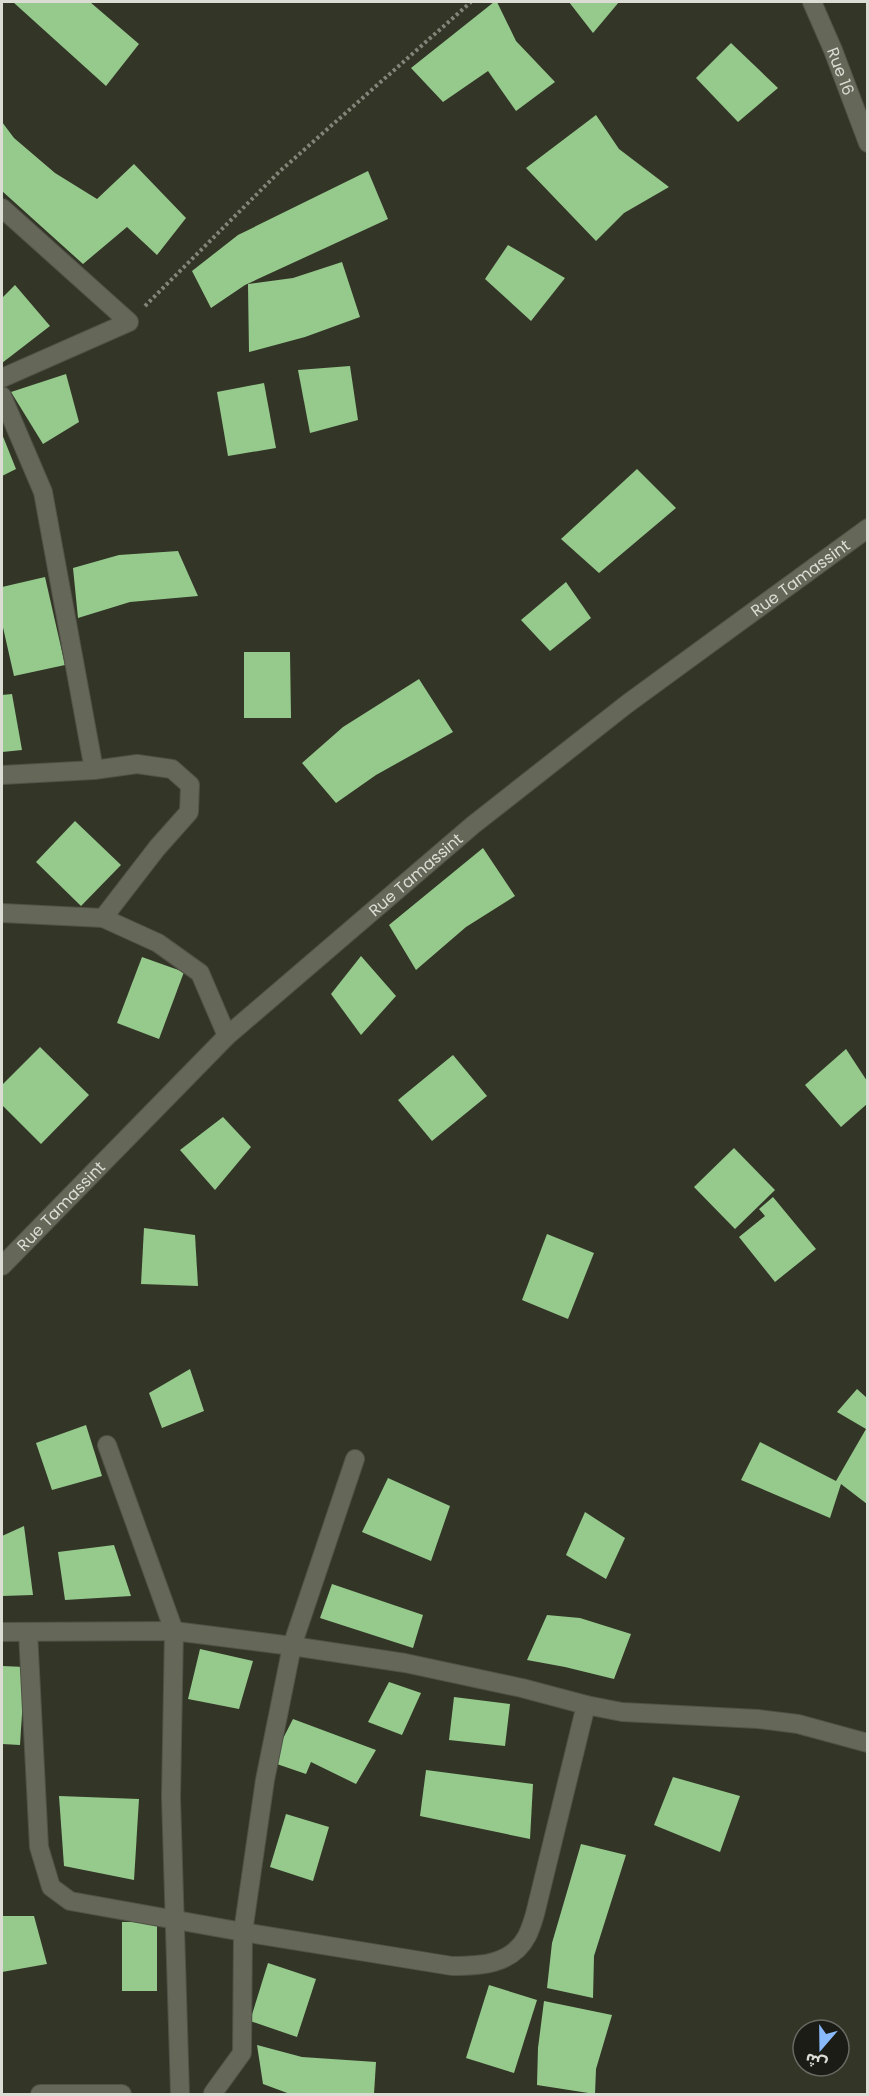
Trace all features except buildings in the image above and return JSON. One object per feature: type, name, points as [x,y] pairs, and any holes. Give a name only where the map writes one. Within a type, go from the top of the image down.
[{"type":"street","name":"Rue 16","points":[[812,2],[833,50],[867,142]]},
{"type":"street","points":[[2,208],[129,322],[2,378]]},
{"type":"street","points":[[2,396],[43,492],[94,770]]},
{"type":"street","name":"Rue Tamassint","points":[[2,1266],[227,1036],[482,818],[627,704],[867,528]]},
{"type":"street","points":[[2,775],[94,770],[137,764],[172,769],[190,785],[189,812],[157,848],[103,918]]},
{"type":"street","points":[[2,913],[103,918],[158,943],[200,973],[227,1036]]},
{"type":"street","points":[[107,1444],[174,1631],[171,1797],[180,2094]]},
{"type":"street","points":[[189,2094],[213,2093],[242,2053],[243,1932],[265,1780],[292,1646],[356,1460]]},
{"type":"street","points":[[2,1632],[174,1631],[292,1646],[405,1663],[622,1712],[758,1719],[788,1723],[867,1743]]},
{"type":"street","points":[[28,1632],[39,1847],[51,1887],[70,1901],[452,1966],[485,1966],[509,1956],[526,1938],[535,1914],[586,1705]]},
{"type":"street","points":[[40,2094],[122,2094]]},
{"type":"path","points":[[129,322],[279,172],[471,2]]}]
